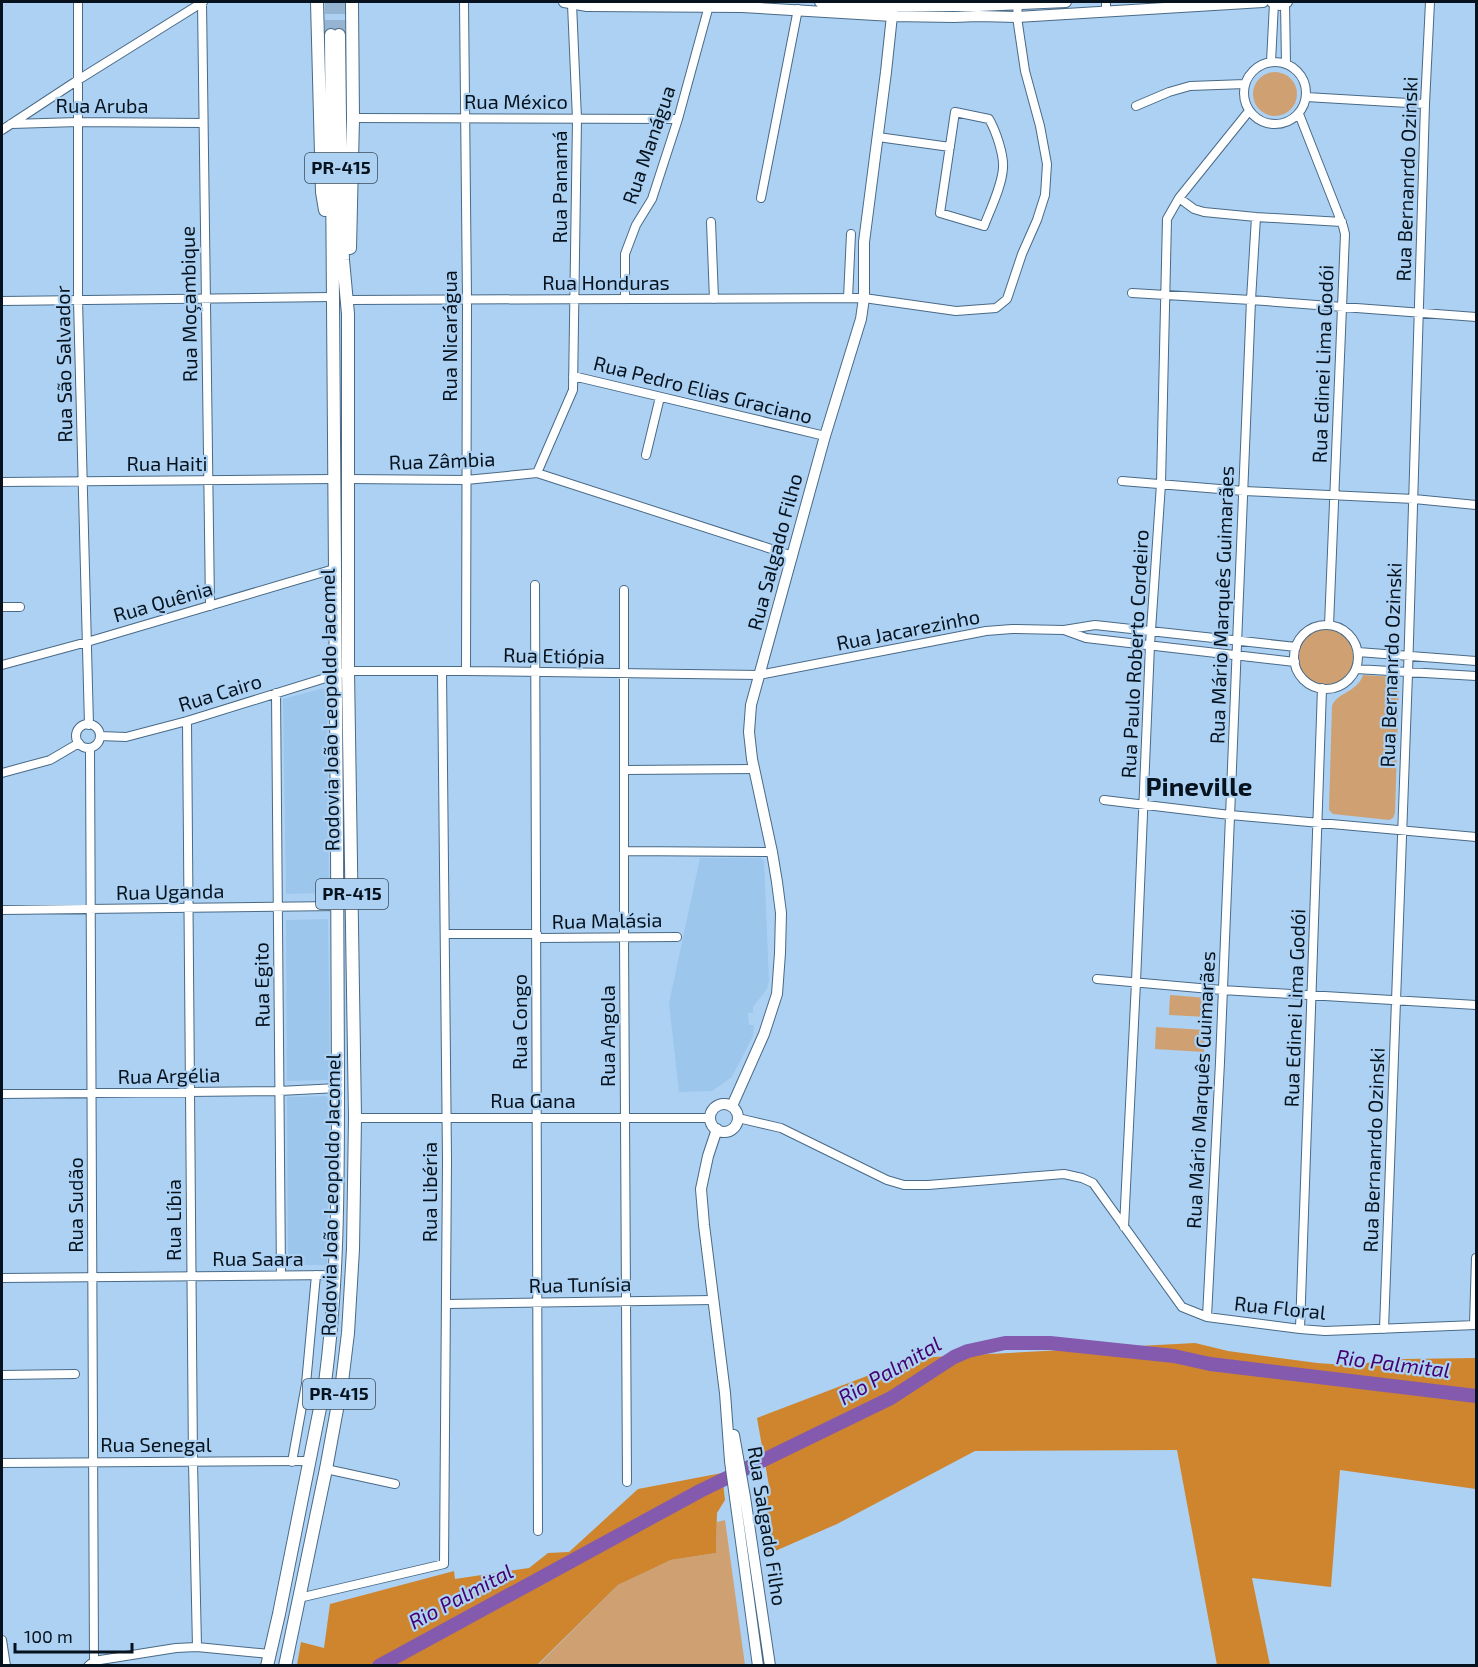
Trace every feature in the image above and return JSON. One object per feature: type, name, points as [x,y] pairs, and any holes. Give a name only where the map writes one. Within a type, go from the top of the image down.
[{"type":"highway","points":[[317,2],[322,192],[331,252]]},
{"type":"highway","points":[[348,300],[352,195],[352,2]]},
{"type":"highway","name":"Rodovia João Leopoldo Jacomel","points":[[268,1660],[326,1373],[335,1275],[338,1195],[338,906],[331,297],[335,35],[343,260],[348,300],[348,671],[355,1118],[353,1249],[348,1332],[342,1382],[285,1665]]},
{"type":"highway","points":[[338,1088],[347,1112],[355,1118]]},
{"type":"main road","points":[[820,2],[893,8],[954,17],[1017,17],[1106,7],[1276,2]]},
{"type":"main road","points":[[568,3],[587,6],[710,4],[798,9],[1066,2]]},
{"type":"main road","name":"Rua Salgado Filho","points":[[732,1106],[764,1034],[777,994],[780,953],[781,913],[772,852],[754,769],[749,732],[751,705],[825,436],[861,319],[864,298],[864,242],[893,8]]},
{"type":"main road","points":[[724,1104],[732,1106],[737,1111],[736,1125],[731,1130],[717,1130],[712,1124],[713,1110],[724,1104]]},
{"type":"main road","name":"Rua Salgado Filho","points":[[717,1130],[708,1156],[702,1189],[704,1224],[740,1497],[758,1665]]},
{"type":"main road","name":"Rua Salgado Filho","points":[[740,1497],[770,1665]]},
{"type":"street","name":"Rua São Salvador","points":[[78,2],[78,300],[89,725]]},
{"type":"street","points":[[2,130],[202,2]]},
{"type":"street","name":"Rua Moçambique","points":[[202,2],[210,606]]},
{"type":"street","name":"Rua Nicarágua","points":[[464,2],[467,300],[466,671]]},
{"type":"street","points":[[1271,62],[1276,2]]},
{"type":"street","points":[[1276,2],[1286,64]]},
{"type":"street","name":"Rua Bernanrdo Ozinski","points":[[1384,1329],[1403,831],[1425,104],[1431,2]]},
{"type":"street","name":"Rua Panamá","points":[[568,3],[577,119],[575,299]]},
{"type":"street","name":"Rua Manágua","points":[[625,299],[625,254],[636,225],[652,199],[678,119],[710,4]]},
{"type":"street","name":"Rua Honduras","points":[[348,300],[864,298],[956,311],[996,308],[1007,298],[1045,195],[1047,164],[1040,126],[1025,71],[1017,17],[1018,4]]},
{"type":"street","points":[[761,198],[798,9]]},
{"type":"street","points":[[1271,62],[1286,64],[1296,69],[1302,77],[1306,87],[1304,106],[1299,114],[1285,123],[1273,125],[1258,120],[1249,111],[1244,97],[1245,84],[1249,76],[1262,64],[1271,62]]},
{"type":"street","points":[[1136,106],[1190,86],[1245,84]]},
{"type":"street","points":[[1306,97],[1425,104]]},
{"type":"street","name":"Rua Paulo Roberto Cordeiro","points":[[1124,1227],[1150,645],[1161,484],[1167,219],[1179,198],[1249,111]]},
{"type":"street","points":[[955,112],[989,119],[994,128],[1003,169],[984,226],[940,213],[950,147],[955,112]]},
{"type":"street","name":"Rua Edinei Lima Godói","points":[[1299,114],[1342,222],[1345,241],[1329,625]]},
{"type":"street","name":"Rua México","points":[[353,118],[678,119]]},
{"type":"street","name":"Rua Aruba","points":[[2,125],[78,122],[203,123]]},
{"type":"street","points":[[878,136],[950,147]]},
{"type":"street","points":[[1179,198],[1194,209],[1256,218],[1342,222]]},
{"type":"street","name":"Rua Mário Marquês Guimarães","points":[[1207,1317],[1256,218]]},
{"type":"street","points":[[711,222],[714,299]]},
{"type":"street","points":[[848,298],[851,234]]},
{"type":"street","points":[[1132,293],[1476,317]]},
{"type":"street","points":[[2,301],[331,297]]},
{"type":"street","points":[[575,299],[573,390],[537,473],[793,556]]},
{"type":"street","name":"Rua Pedro Elias Graciano","points":[[573,376],[825,436]]},
{"type":"street","points":[[646,455],[660,397]]},
{"type":"street","name":"Rua Zâmbia","points":[[348,479],[466,480],[537,473]]},
{"type":"street","name":"Rua Haiti","points":[[2,482],[333,479]]},
{"type":"street","points":[[1122,482],[1244,491],[1414,499],[1476,505]]},
{"type":"street","name":"Rua Quênia","points":[[2,665],[334,569]]},
{"type":"street","name":"Rua Congo","points":[[536,585],[538,1531]]},
{"type":"street","name":"Rua Angola","points":[[624,590],[627,1482]]},
{"type":"street","points":[[2,607],[20,607]]},
{"type":"street","name":"Rua Jacarezinho","points":[[759,675],[986,631],[1064,630],[1095,624],[1296,647]]},
{"type":"street","points":[[1329,625],[1338,627],[1353,639],[1358,659],[1356,669],[1344,683],[1334,688],[1322,688],[1312,686],[1303,679],[1295,662],[1296,647],[1308,631],[1318,626],[1329,625]]},
{"type":"street","name":"Rua Jacarezinho","points":[[1064,630],[1086,639],[1295,662]]},
{"type":"street","points":[[1358,652],[1476,661]]},
{"type":"street","points":[[1356,669],[1476,676]]},
{"type":"street","name":"Rua Etiópia","points":[[348,671],[759,675]]},
{"type":"street","name":"Rua Cairo","points":[[100,736],[126,736],[187,721],[348,671]]},
{"type":"street","name":"Rua Libéria","points":[[299,1598],[444,1564],[447,1304],[442,671]]},
{"type":"street","name":"Rua Edinei Lima Godói","points":[[1300,1329],[1322,688]]},
{"type":"street","name":"Rua Egito","points":[[276,693],[281,1275]]},
{"type":"street","name":"Rua Líbia","points":[[187,721],[193,1462],[197,1647]]},
{"type":"street","points":[[89,725],[97,728],[100,736],[97,744],[90,748],[79,743],[77,736],[82,727],[89,725]]},
{"type":"street","points":[[2,773],[50,760],[79,743]]},
{"type":"street","name":"Rua Sudão","points":[[90,748],[93,1278],[91,1663]]},
{"type":"street","points":[[624,770],[754,769]]},
{"type":"street","points":[[1104,800],[1230,815],[1476,837]]},
{"type":"street","points":[[624,851],[772,852]]},
{"type":"street","name":"Rua Uganda","points":[[2,910],[338,906]]},
{"type":"street","name":"Rua Malásia","points":[[445,934],[677,937]]},
{"type":"street","points":[[1097,979],[1222,990],[1476,1005]]},
{"type":"street","name":"Rua Argélia","points":[[2,1094],[279,1091],[338,1088]]},
{"type":"street","name":"Rua Gana","points":[[355,1118],[711,1118]]},
{"type":"street","name":"Rua Floral","points":[[738,1118],[781,1128],[887,1180],[904,1185],[1064,1174],[1082,1178],[1093,1184],[1182,1307],[1207,1317],[1325,1331],[1475,1325]]},
{"type":"street","points":[[1475,1325],[1476,1258]]},
{"type":"street","points":[[292,1462],[306,1384],[316,1275]]},
{"type":"street","name":"Rua Saara","points":[[2,1278],[335,1275]]},
{"type":"street","name":"Rua Tunísia","points":[[447,1304],[713,1300]]},
{"type":"street","points":[[2,1375],[75,1374]]},
{"type":"street","name":"Rua Senegal","points":[[2,1462],[310,1461]]},
{"type":"street","points":[[326,1469],[395,1484]]},
{"type":"street","points":[[2,1640],[6,1665]]},
{"type":"street","points":[[91,1663],[176,1648],[197,1647],[268,1660]]},
{"type":"shaded area","points":[[1275,72],[1284,73],[1291,78],[1296,85],[1296,103],[1291,110],[1284,115],[1275,116],[1266,115],[1259,110],[1254,103],[1253,94],[1254,85],[1259,78],[1266,73]]},
{"type":"shaded area","points":[[1320,629],[1332,629],[1342,633],[1350,641],[1354,657],[1350,673],[1342,681],[1332,685],[1320,685],[1310,681],[1302,673],[1298,663],[1298,651],[1302,641],[1310,633]]},
{"type":"shaded area","points":[[1363,675],[1395,677],[1399,681],[1395,813],[1389,820],[1333,814],[1329,810],[1332,706],[1338,698],[1360,681]]},
{"type":"shaded area","points":[[323,688],[327,691],[329,893],[286,894],[283,699]]},
{"type":"shaded area","points":[[700,858],[761,858],[764,861],[769,981],[767,989],[753,1007],[753,1013],[748,1013],[749,1025],[754,1025],[753,1036],[732,1077],[712,1091],[679,1092],[669,1003]]},
{"type":"shaded area","points":[[328,919],[330,1080],[287,1081],[286,920]]},
{"type":"shaded area","points":[[1170,995],[1208,998],[1207,1017],[1169,1015]]},
{"type":"shaded area","points":[[1156,1027],[1205,1030],[1204,1052],[1155,1049]]},
{"type":"shaded area","points":[[326,1096],[330,1099],[327,1265],[288,1265],[287,1097]]},
{"type":"shaded area","points":[[1195,1343],[1228,1351],[1346,1365],[1404,1359],[1476,1358],[1476,1489],[1340,1470],[1331,1587],[1252,1578],[1270,1665],[1217,1665],[1177,1450],[975,1451],[837,1524],[766,1555],[760,1520],[769,1486],[757,1418],[914,1358]]},
{"type":"shaded area","points":[[722,1473],[725,1500],[717,1513],[716,1553],[671,1560],[618,1585],[537,1665],[297,1665],[301,1642],[324,1648],[330,1604],[454,1571],[455,1579],[529,1568],[548,1553],[569,1552],[638,1489]]},
{"type":"shaded area","points":[[725,1520],[745,1665],[537,1666],[618,1585],[671,1560],[716,1553],[717,1522]]},
{"type":"waterway","name":"Rio Palmital","points":[[379,1666],[700,1491],[891,1398],[954,1357],[968,1351],[1005,1343],[1050,1343],[1174,1356],[1210,1364],[1476,1396]]},
{"type":"tunnel","points":[[331,2],[331,35]]},
{"type":"tunnel","points":[[339,2],[339,35]]},
{"type":"district","name":"Pineville","points":[[1199,787]]}]
